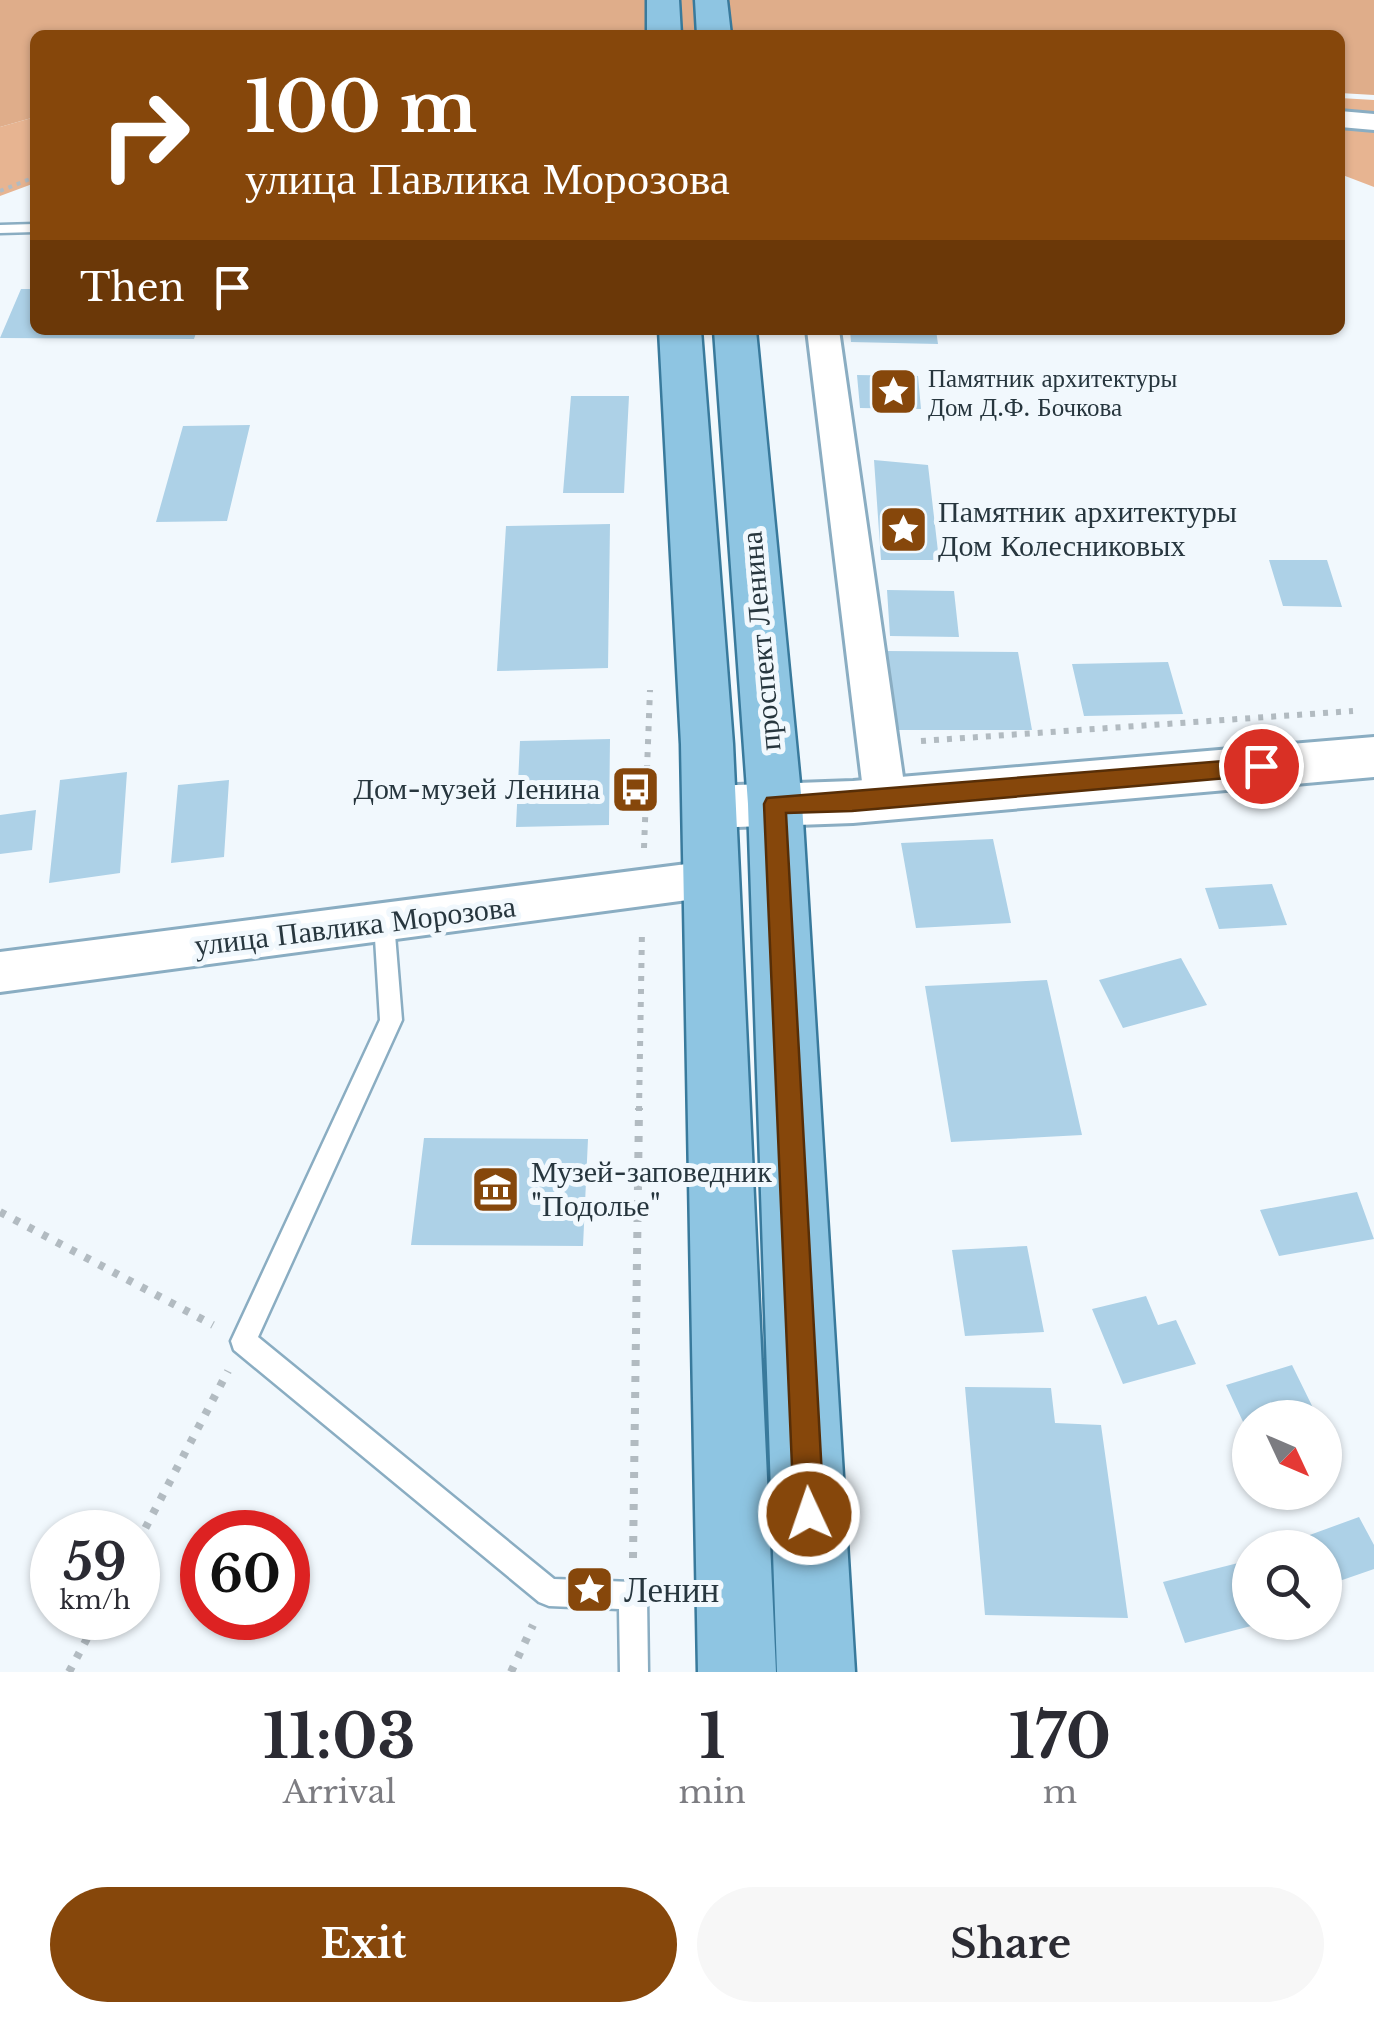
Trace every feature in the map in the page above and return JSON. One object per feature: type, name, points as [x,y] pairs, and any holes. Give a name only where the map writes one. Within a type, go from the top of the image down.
[{"type":"main road","points":[[662,0],[664,30]]},
{"type":"main road","points":[[711,0],[714,30]]},
{"type":"main road","name":"проспект Ленина","points":[[680,335],[709,807],[737,1672]]},
{"type":"main road","name":"проспект Ленина","points":[[736,342],[775,804],[816,1672]]},
{"type":"street","points":[[1345,119],[1374,122]]},
{"type":"street","points":[[825,335],[885,798]]},
{"type":"street","points":[[709,807],[885,798],[1374,757]]},
{"type":"street","name":"улица Павлика Морозова","points":[[0,972],[710,879]]},
{"type":"lane","points":[[0,228],[30,228]]},
{"type":"lane","points":[[384,922],[391,1020],[243,1342],[549,1592],[633,1596],[634,1672]]},
{"type":"path","points":[[0,191],[30,179]]},
{"type":"path","points":[[876,744],[1354,710]]},
{"type":"path","points":[[633,1596],[643,888]]},
{"type":"path","points":[[0,1212],[243,1342],[155,1510]]},
{"type":"path","points":[[511,1672],[549,1592]]},
{"type":"path","points":[[70,1672],[87,1640]]},
{"type":"shaded area","points":[[0,0],[1374,0],[1374,95],[1345,93],[1345,30],[30,30],[30,118],[0,127]]},
{"type":"shaded area","points":[[1345,98],[1374,100],[1374,187],[1345,176]]},
{"type":"shaded area","points":[[30,118],[30,185],[0,196],[0,127]]},
{"type":"building","points":[[21,289],[30,289],[30,335],[195,335],[194,339],[0,338]]},
{"type":"building","points":[[850,335],[937,335],[938,344],[851,342]]},
{"type":"building","points":[[857,375],[918,376],[921,409],[860,408]]},
{"type":"building","points":[[571,396],[629,396],[624,493],[563,493]]},
{"type":"building","points":[[250,425],[227,521],[156,522],[183,426]]},
{"type":"building","points":[[874,460],[928,465],[939,560],[881,560]]},
{"type":"building","points":[[610,524],[608,668],[497,671],[506,526]]},
{"type":"building","points":[[1269,560],[1327,560],[1342,607],[1283,606]]},
{"type":"building","points":[[887,590],[954,591],[959,637],[890,636]]},
{"type":"building","points":[[886,651],[1018,652],[1032,730],[894,730]]},
{"type":"building","points":[[1168,662],[1183,714],[1084,716],[1072,664]]},
{"type":"building","points":[[610,739],[609,825],[516,827],[520,741]]},
{"type":"building","points":[[127,772],[120,873],[49,883],[60,780]]},
{"type":"building","points":[[229,780],[224,857],[171,863],[178,785]]},
{"type":"building","points":[[36,810],[32,850],[0,854],[0,815]]},
{"type":"building","points":[[993,839],[1011,923],[916,928],[901,843]]},
{"type":"building","points":[[1272,884],[1287,925],[1219,929],[1205,888]]},
{"type":"building","points":[[1181,958],[1207,1005],[1123,1028],[1099,980]]},
{"type":"building","points":[[1047,980],[1082,1135],[951,1142],[925,986]]},
{"type":"building","points":[[424,1138],[588,1139],[583,1246],[411,1245]]},
{"type":"building","points":[[1357,1192],[1374,1239],[1279,1256],[1260,1210]]},
{"type":"building","points":[[1027,1246],[1044,1332],[965,1336],[952,1250]]},
{"type":"building","points":[[1146,1296],[1158,1325],[1176,1320],[1196,1364],[1123,1384],[1092,1309]]},
{"type":"building","points":[[1292,1365],[1309,1400],[1233,1400],[1226,1385]]},
{"type":"building","points":[[965,1387],[1051,1388],[1055,1423],[1101,1425],[1128,1618],[985,1615]]},
{"type":"building","points":[[1359,1517],[1374,1545],[1374,1569],[1342,1580],[1342,1530],[1323,1530]]},
{"type":"building","points":[[1232,1565],[1232,1631],[1185,1643],[1163,1582]]},
{"type":"place","name":"Памятник архитектуры Дом Д.Ф. Бочкова","points":[[893,392]]},
{"type":"place","name":"Памятник архитектуры Дом Колесниковых","points":[[903,529]]},
{"type":"place","name":"Дом-музей Ленина","points":[[635,789]]},
{"type":"place","name":"Музей-заповедник \"Подолье\"","points":[[496,1189]]},
{"type":"place","name":"Ленин","points":[[589,1590]]},
{"type":"route","points":[[809,1514],[775,804],[852,802],[1261,766]]}]
